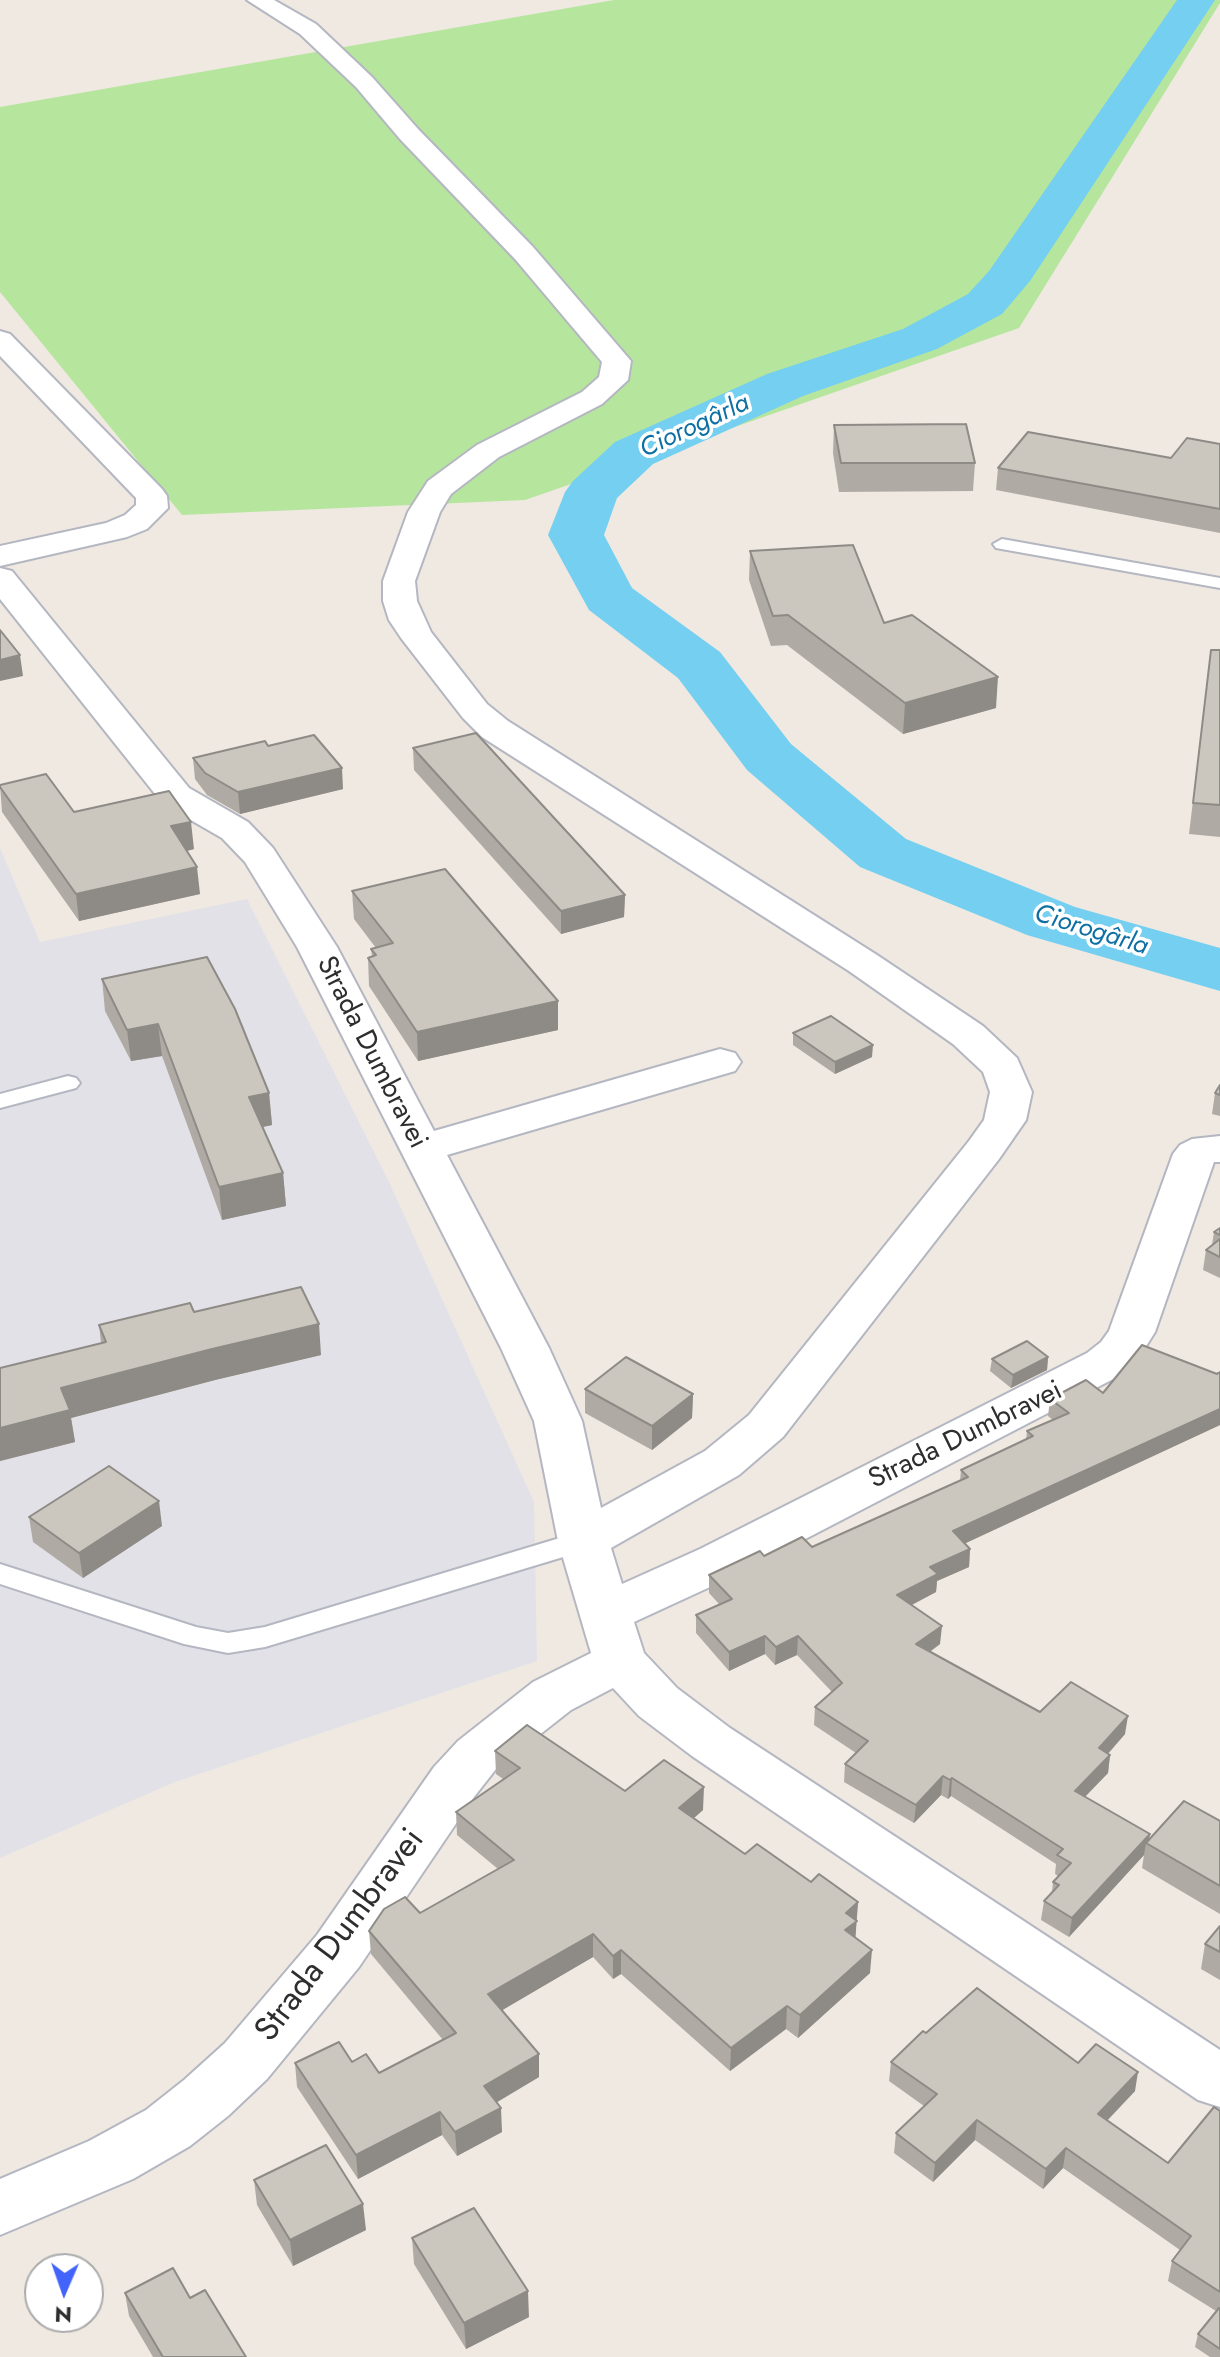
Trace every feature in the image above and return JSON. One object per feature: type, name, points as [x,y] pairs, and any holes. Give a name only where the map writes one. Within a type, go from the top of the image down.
[{"type":"street","points":[[258,0],[308,29],[356,74],[409,134],[524,253],[617,361],[613,380],[592,398],[488,451],[439,488],[424,512],[399,581],[400,601],[412,629],[475,711],[495,729],[863,963],[968,1035],[1002,1067],[1011,1092],[1005,1120],[984,1150],[766,1426],[722,1463],[583,1541]]},
{"type":"street","points":[[0,340],[151,496],[152,508],[136,522],[116,530],[0,556]]},
{"type":"street","name":"Strada Dumbravei","points":[[0,578],[176,796],[235,830],[260,856],[317,947],[525,1348],[558,1421],[583,1541],[613,1637],[658,1702],[711,1742],[1220,2082]]},
{"type":"street","points":[[420,1149],[720,1062]]},
{"type":"street","name":"Strada Dumbravei","points":[[0,2208],[111,2160],[168,2128],[246,2061],[338,1951],[454,1782],[477,1755],[552,1696],[613,1637],[718,1562],[1104,1364],[1118,1353],[1132,1332],[1195,1154],[1214,1149]]},
{"type":"lane","points":[[1002,544],[1220,583]]},
{"type":"lane","points":[[0,1101],[68,1083]]},
{"type":"lane","points":[[0,1574],[194,1637],[228,1643],[265,1637],[583,1541]]},
{"type":"shaded area","points":[[0,848],[40,942],[247,899],[390,1184],[534,1502],[537,1661],[175,1782],[0,1858]]},
{"type":"green space","points":[[614,0],[1220,0],[1220,3],[1019,328],[525,500],[182,515],[0,292],[0,107]]},
{"type":"building","points":[[966,424],[975,463],[841,463],[834,425]]},
{"type":"building","points":[[1028,432],[1171,458],[1187,438],[1220,444],[1220,509],[998,468]]},
{"type":"building","points":[[853,545],[884,623],[912,615],[998,677],[905,703],[788,615],[773,616],[750,551]]},
{"type":"building","points":[[0,630],[20,655],[0,660]]},
{"type":"building","points":[[1211,650],[1220,650],[1220,805],[1193,803]]},
{"type":"building","points":[[476,733],[625,895],[561,911],[413,748]]},
{"type":"building","points":[[314,735],[342,768],[238,792],[205,773],[193,758],[265,741],[268,746]]},
{"type":"building","points":[[46,774],[74,812],[169,791],[191,822],[171,826],[197,867],[76,894],[0,787]]},
{"type":"building","points":[[445,869],[558,1001],[417,1032],[368,958],[376,955],[371,949],[393,943],[352,891]]},
{"type":"building","points":[[207,957],[235,1009],[269,1093],[249,1097],[283,1173],[219,1187],[158,1024],[127,1030],[102,979]]},
{"type":"building","points":[[831,1016],[873,1045],[835,1062],[793,1033]]},
{"type":"building","points":[[1220,1239],[1220,1257],[1206,1250]]},
{"type":"building","points":[[301,1287],[319,1324],[61,1388],[70,1410],[0,1428],[0,1368],[106,1342],[99,1325],[190,1303],[194,1312]]},
{"type":"building","points":[[1027,1341],[1048,1357],[1013,1375],[992,1359]]},
{"type":"building","points":[[1142,1345],[1217,1374],[1220,1372],[1220,1409],[953,1531],[970,1549],[930,1567],[938,1574],[897,1595],[942,1626],[916,1644],[1040,1712],[1071,1682],[1128,1716],[1099,1748],[1110,1755],[1075,1791],[1150,1834],[1072,1918],[1044,1901],[1059,1885],[1053,1882],[1071,1863],[1057,1855],[1063,1849],[952,1778],[943,1776],[916,1805],[845,1764],[868,1741],[815,1707],[842,1683],[798,1636],[776,1647],[765,1636],[729,1652],[696,1615],[732,1599],[709,1575],[760,1551],[764,1556],[802,1537],[812,1547],[968,1477],[961,1470],[1033,1436],[1027,1431],[1069,1413],[1050,1399],[1086,1380],[1103,1393]]},
{"type":"building","points":[[626,1357],[693,1394],[652,1426],[585,1389]]},
{"type":"building","points":[[109,1466],[159,1501],[79,1553],[29,1517]]},
{"type":"building","points":[[527,1725],[625,1791],[664,1760],[704,1787],[679,1808],[745,1854],[757,1844],[811,1882],[819,1874],[858,1902],[846,1913],[857,1921],[845,1930],[872,1950],[800,2015],[787,2006],[731,2048],[621,1950],[613,1956],[593,1934],[488,1994],[539,2054],[484,2086],[501,2108],[455,2132],[440,2112],[356,2155],[295,2063],[339,2042],[352,2062],[366,2054],[379,2073],[456,2033],[369,1931],[384,1909],[405,1897],[420,1913],[514,1860],[456,1812],[520,1768],[495,1751]]},
{"type":"building","points":[[1184,1801],[1220,1821],[1220,1886],[1146,1843]]},
{"type":"building","points":[[1220,1926],[1220,1952],[1205,1944]]},
{"type":"building","points":[[977,1988],[1078,2063],[1096,2044],[1138,2072],[1098,2114],[1168,2163],[1214,2107],[1220,2111],[1220,2292],[1172,2261],[1191,2236],[1066,2148],[1046,2169],[977,2120],[935,2163],[896,2133],[937,2094],[891,2062],[923,2031],[926,2033]]},
{"type":"building","points":[[326,2145],[363,2204],[290,2240],[254,2180]]},
{"type":"building","points":[[474,2208],[528,2291],[464,2323],[412,2238]]},
{"type":"building","points":[[173,2268],[190,2298],[205,2290],[246,2357],[163,2357],[125,2293]]},
{"type":"building","points":[[1220,2309],[1220,2349],[1198,2334]]},
{"type":"waterway","name":"Ciorogârla","points":[[1196,0],[1006,281],[985,304],[920,339],[785,385],[634,453],[592,492],[576,535],[609,598],[699,665],[769,757],[883,853],[1051,921],[1220,970]]}]
